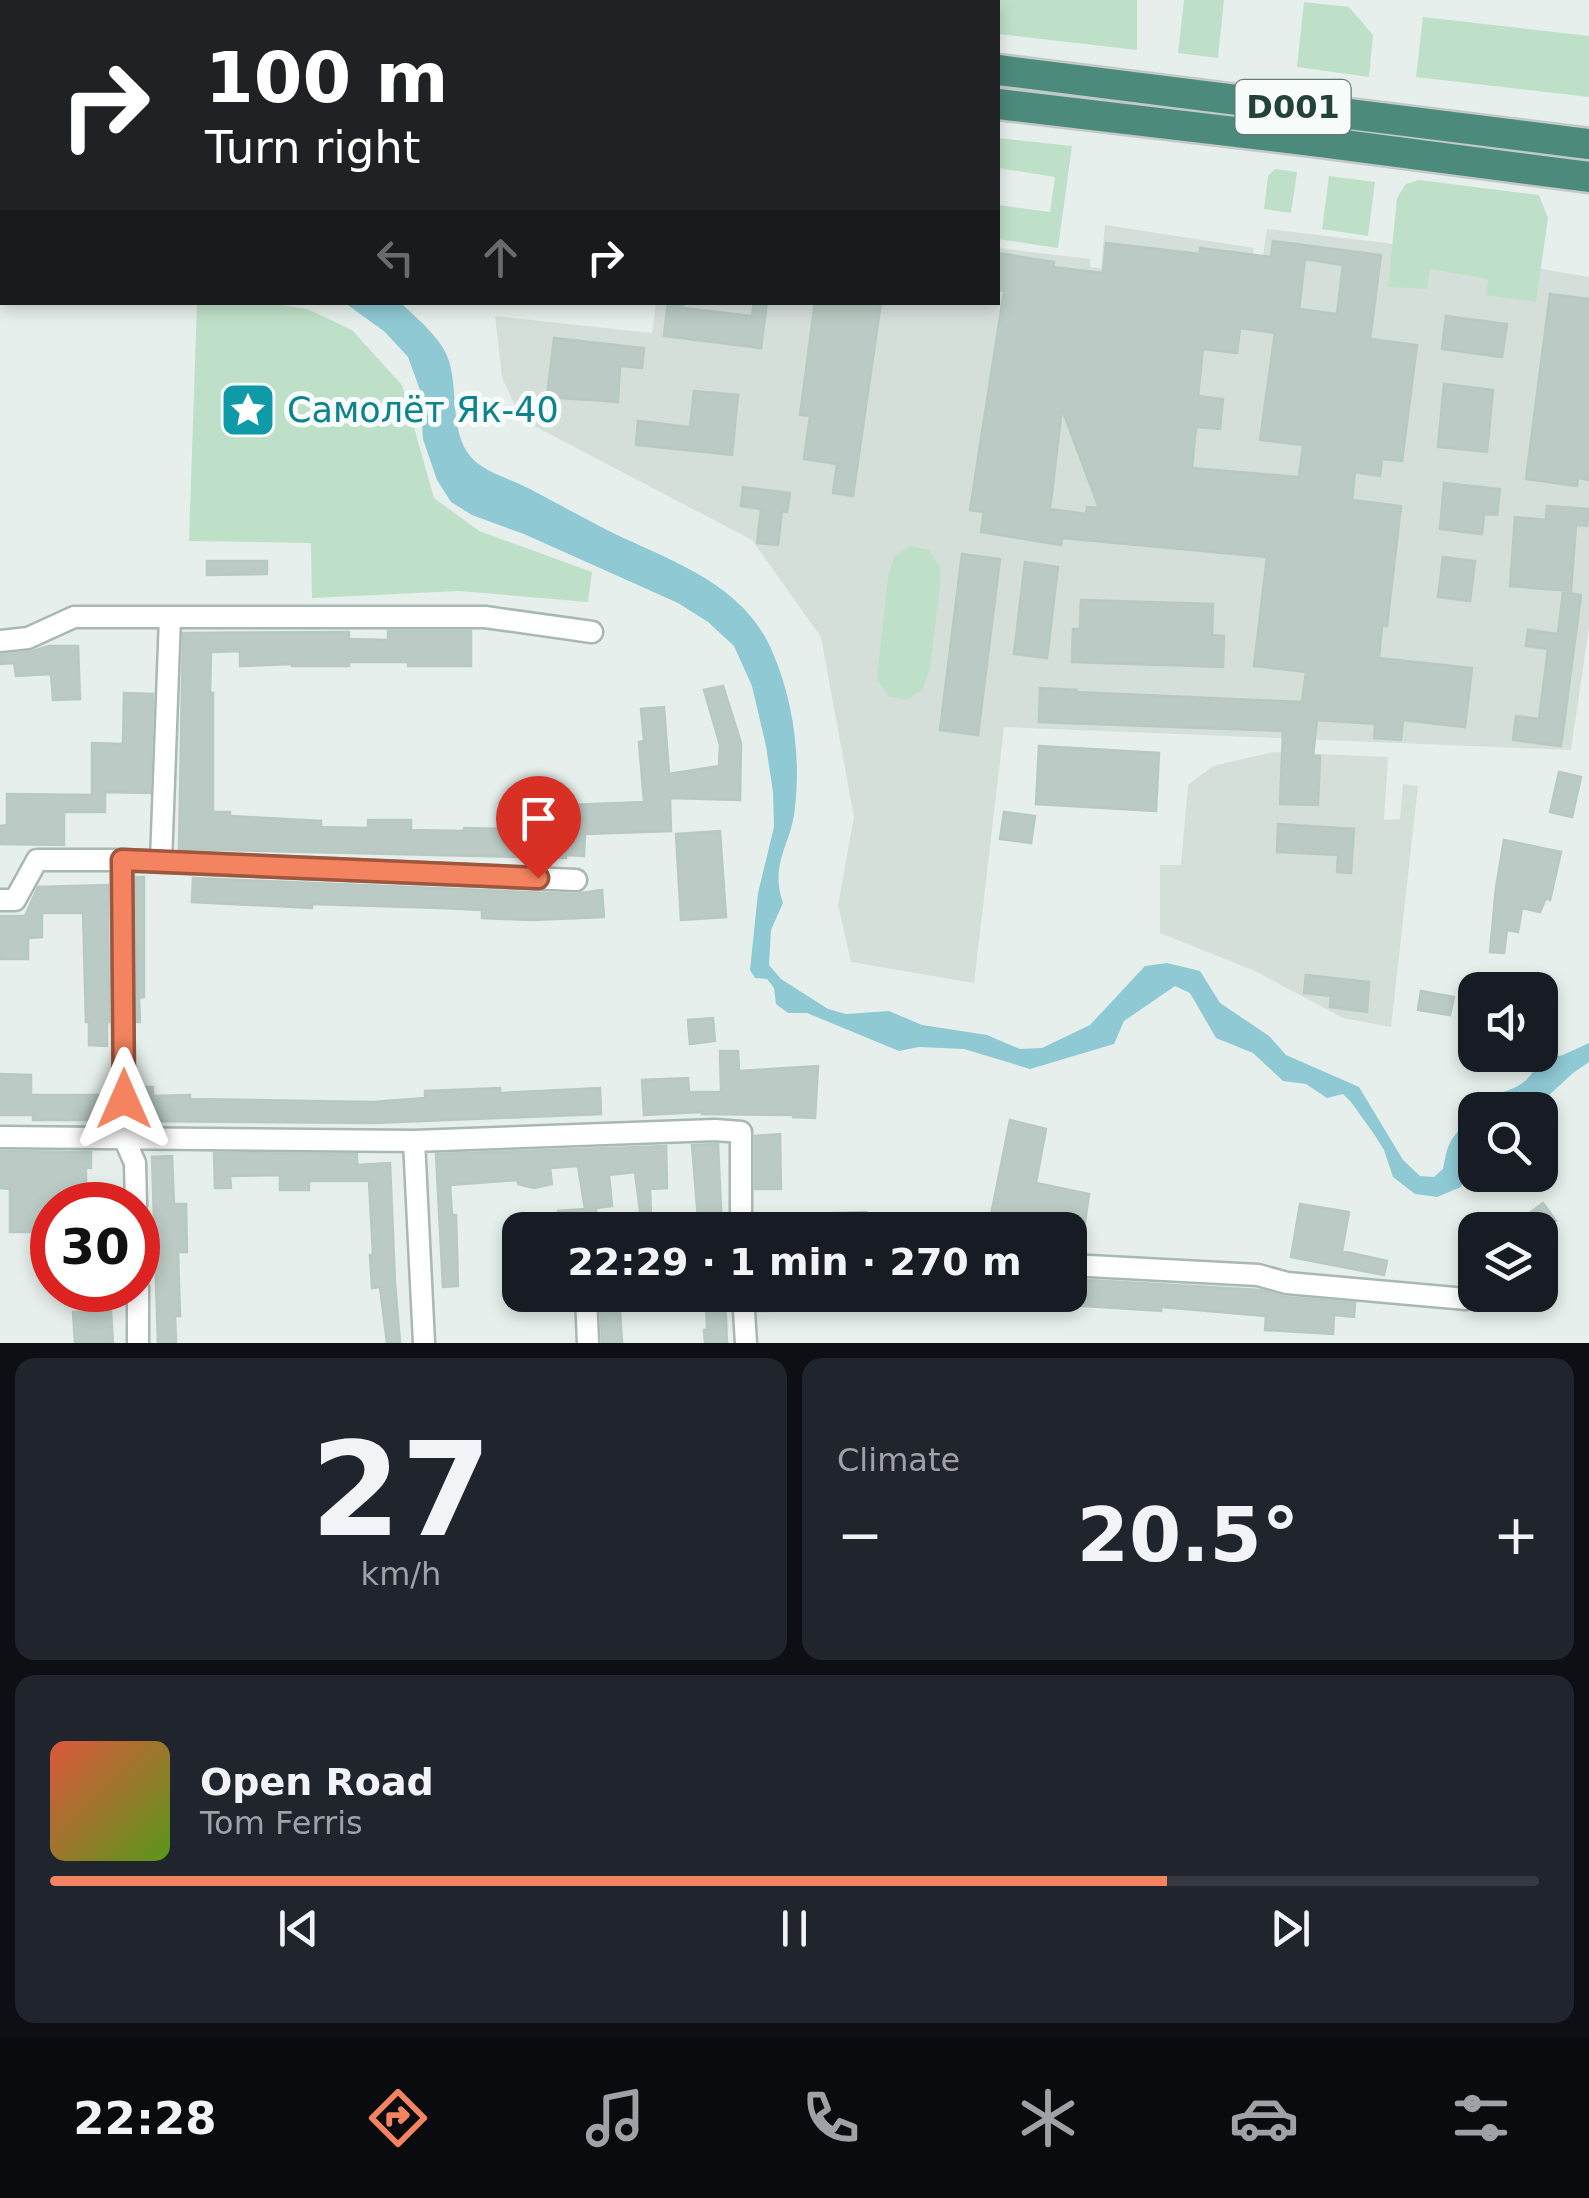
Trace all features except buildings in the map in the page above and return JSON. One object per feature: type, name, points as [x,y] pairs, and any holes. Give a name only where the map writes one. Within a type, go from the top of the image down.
[{"type":"highway","name":"D001","points":[[1000,70],[1589,144]]},
{"type":"highway","name":"D001","points":[[1000,104],[1589,177]]},
{"type":"street","points":[[0,640],[28,638],[74,616],[485,617],[592,632]]},
{"type":"street","points":[[161,862],[170,618]]},
{"type":"street","points":[[0,900],[16,900],[37,860],[122,860],[576,880]]},
{"type":"street","points":[[122,860],[124,1138],[135,1163],[135,1182]]},
{"type":"street","points":[[0,1137],[414,1141],[741,1132],[742,1212]]},
{"type":"street","points":[[414,1141],[424,1343]]},
{"type":"street","points":[[1087,1267],[1258,1275],[1287,1283],[1458,1298]]},
{"type":"street","points":[[138,1312],[138,1343]]},
{"type":"street","points":[[587,1312],[588,1343]]},
{"type":"street","points":[[744,1312],[746,1343]]},
{"type":"shaded area","points":[[1105,225],[1254,248],[1247,292],[1257,293],[1267,229],[1386,243],[1589,277],[1589,627],[1571,750],[1004,727],[974,983],[851,962],[838,905],[854,817],[821,637],[752,540],[521,419],[502,377],[495,316],[652,333],[656,305],[1000,305],[1000,248],[1090,259],[1090,267],[1101,268]]},
{"type":"shaded area","points":[[1273,752],[1388,757],[1384,820],[1400,819],[1403,784],[1418,786],[1391,1027],[1343,1018],[1255,971],[1160,933],[1160,865],[1181,865],[1188,785],[1213,766]]},
{"type":"green space","points":[[1000,0],[1137,0],[1137,50],[1000,34]]},
{"type":"green space","points":[[1184,0],[1224,0],[1218,58],[1178,53]]},
{"type":"green space","points":[[1304,2],[1349,7],[1373,35],[1369,77],[1297,67]]},
{"type":"green space","points":[[1423,17],[1589,36],[1589,97],[1416,77]]},
{"type":"green space","points":[[1000,138],[1072,146],[1058,248],[1000,239],[1000,205],[1050,212],[1055,177],[1000,168]]},
{"type":"green space","points":[[1275,169],[1297,172],[1291,213],[1264,209],[1268,176]]},
{"type":"green space","points":[[1329,176],[1375,182],[1368,236],[1322,229]]},
{"type":"green space","points":[[1419,180],[1539,195],[1548,218],[1536,302],[1486,295],[1488,279],[1430,269],[1427,289],[1388,287],[1397,198],[1406,184]]},
{"type":"green space","points":[[197,305],[281,305],[307,309],[352,330],[402,385],[434,498],[479,531],[592,572],[588,602],[459,591],[312,598],[311,543],[189,541]]},
{"type":"green space","points":[[910,546],[929,550],[940,567],[940,586],[930,669],[923,689],[907,700],[888,696],[877,679],[888,577],[894,557]]},
{"type":"water","points":[[348,305],[403,305],[435,337],[449,361],[461,440],[476,462],[704,577],[743,608],[760,628],[785,688],[797,767],[793,820],[780,865],[783,903],[771,930],[769,965],[781,979],[828,1009],[846,1014],[889,1011],[922,1025],[987,1035],[1020,1049],[1042,1048],[1090,1025],[1145,966],[1167,963],[1200,971],[1220,1003],[1269,1036],[1286,1055],[1359,1087],[1403,1160],[1420,1176],[1434,1177],[1443,1169],[1447,1150],[1458,1130],[1458,1188],[1437,1197],[1415,1194],[1393,1177],[1384,1150],[1343,1094],[1327,1098],[1306,1084],[1283,1081],[1253,1053],[1216,1038],[1190,993],[1175,986],[1124,1021],[1114,1044],[1030,1069],[964,1049],[919,1047],[899,1051],[807,1013],[788,1013],[776,1004],[774,988],[767,979],[755,978],[750,970],[758,893],[774,827],[773,792],[752,686],[734,646],[708,622],[678,603],[472,515],[451,502],[437,480],[423,439],[420,390],[408,357],[385,332]]},
{"type":"water","points":[[1589,1043],[1589,1062],[1552,1092],[1502,1092],[1525,1081],[1533,1072],[1558,1072],[1558,1056]]},
{"type":"place","name":"Самолёт Як-40","points":[[248,410]]},
{"type":"route","points":[[124,1099],[122,860],[538,878]]}]
